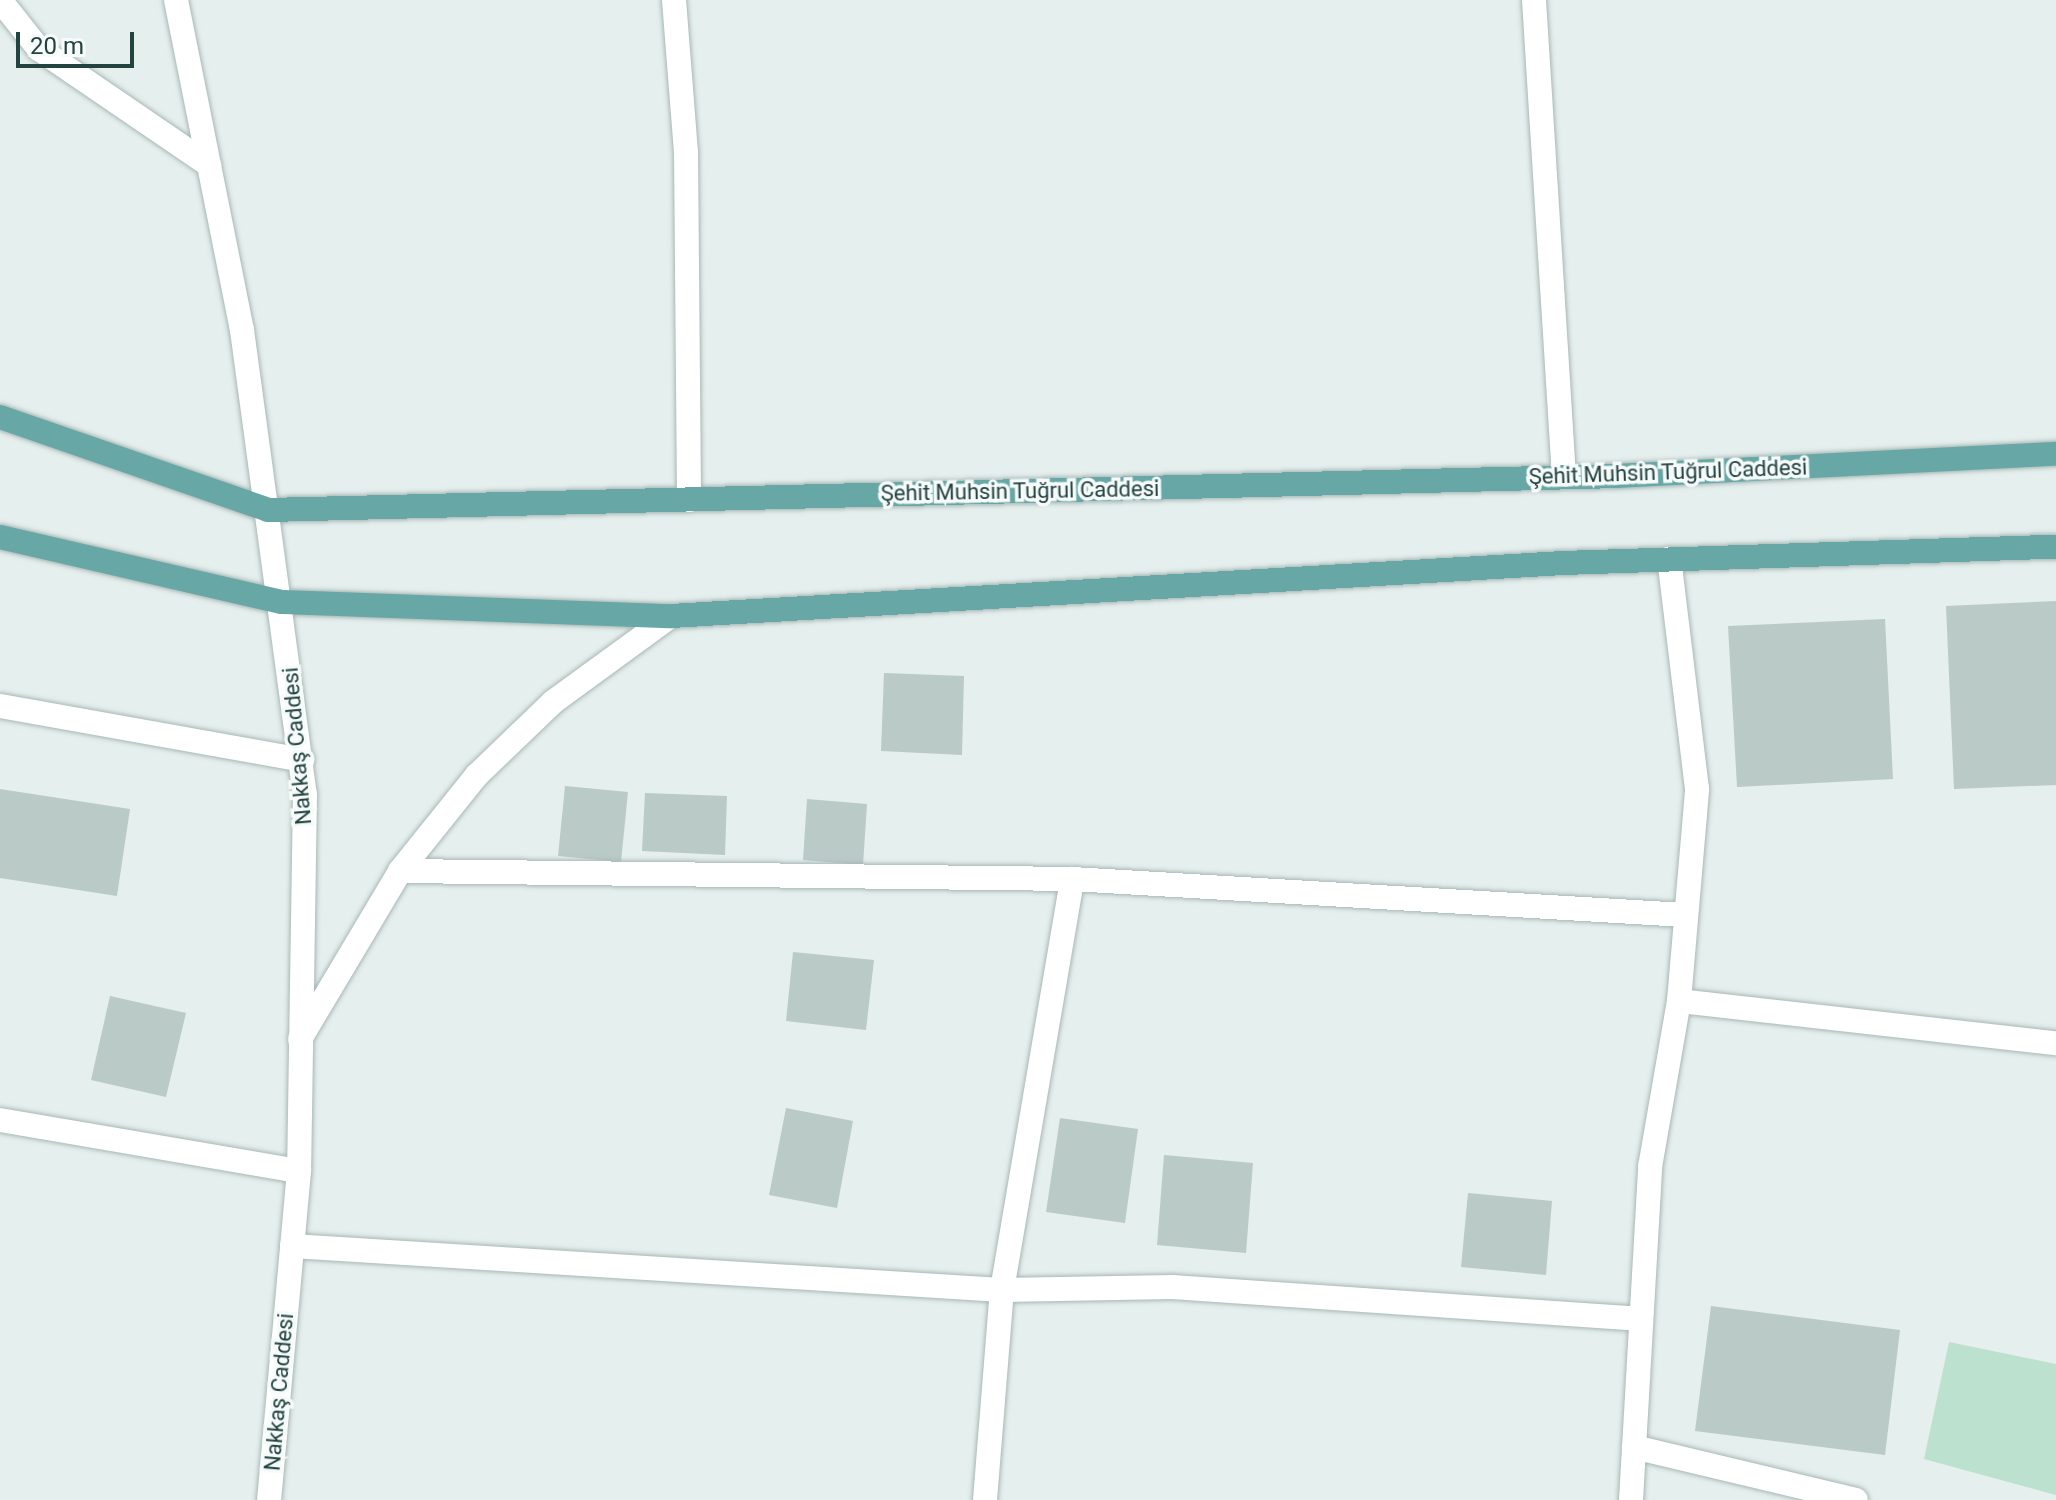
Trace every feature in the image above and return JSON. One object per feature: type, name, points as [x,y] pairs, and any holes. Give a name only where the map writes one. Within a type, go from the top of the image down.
[{"type":"main road","name":"Şehit Muhsin Tuğrul Caddesi","points":[[0,417],[268,510],[1564,477],[2056,454]]},
{"type":"main road","points":[[0,537],[282,602],[671,616],[1669,559],[2056,547]]},
{"type":"street","points":[[0,0],[39,49],[209,165]]},
{"type":"street","name":"Nakkaş Caddesi","points":[[176,0],[209,165],[268,510],[302,760],[299,1171],[269,1500]]},
{"type":"street","points":[[674,0],[686,152],[689,500]]},
{"type":"street","points":[[1534,0],[1564,477]]},
{"type":"street","points":[[1631,1500],[1650,1167],[1679,1001],[1697,789],[1669,559]]},
{"type":"street","points":[[299,1041],[400,871],[477,775],[553,702],[671,616]]},
{"type":"street","points":[[0,706],[302,760]]},
{"type":"street","points":[[400,871],[1072,879],[1686,915]]},
{"type":"street","points":[[985,1500],[1002,1290],[1072,879]]},
{"type":"street","points":[[1679,1001],[2056,1043]]},
{"type":"street","points":[[0,1120],[299,1171]]},
{"type":"street","points":[[292,1246],[1002,1290],[1173,1287],[1641,1319]]},
{"type":"street","points":[[1634,1447],[1856,1500]]},
{"type":"green space","points":[[1949,1342],[2056,1364],[2056,1495],[1924,1459]]},
{"type":"building","points":[[2056,601],[2056,785],[1954,789],[1946,606]]},
{"type":"building","points":[[1885,619],[1893,779],[1737,787],[1728,626]]},
{"type":"building","points":[[884,673],[964,676],[962,755],[881,751]]},
{"type":"building","points":[[565,786],[628,792],[621,862],[558,856]]},
{"type":"building","points":[[0,789],[130,809],[117,896],[0,878]]},
{"type":"building","points":[[645,793],[727,796],[725,855],[642,851]]},
{"type":"building","points":[[807,799],[867,804],[863,865],[803,860]]},
{"type":"building","points":[[793,952],[874,960],[866,1030],[786,1021]]},
{"type":"building","points":[[110,996],[186,1013],[166,1097],[91,1080]]},
{"type":"building","points":[[786,1108],[853,1121],[837,1208],[769,1195]]},
{"type":"building","points":[[1060,1118],[1138,1129],[1125,1223],[1046,1212]]},
{"type":"building","points":[[1164,1155],[1253,1163],[1246,1253],[1157,1245]]},
{"type":"building","points":[[1468,1193],[1552,1201],[1546,1275],[1461,1267]]},
{"type":"building","points":[[1711,1306],[1900,1330],[1885,1455],[1695,1431]]}]
